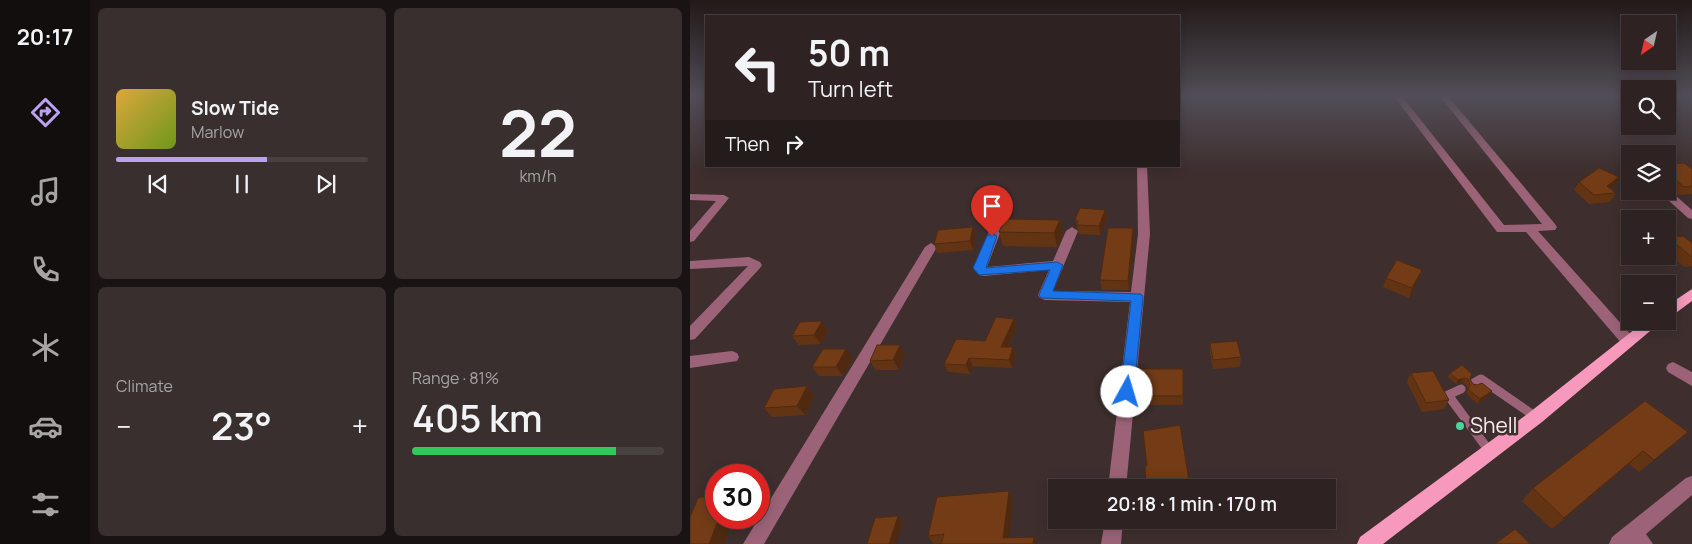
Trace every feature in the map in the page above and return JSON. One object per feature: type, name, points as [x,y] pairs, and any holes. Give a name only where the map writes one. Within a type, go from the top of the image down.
[{"type":"main road","points":[[1676,306],[1692,294]]},
{"type":"main road","points":[[1367,544],[1536,417],[1643,330]]},
{"type":"street","points":[[1417,120],[1501,229],[1551,227],[1465,120]]},
{"type":"street","points":[[1118,479],[1144,234],[1142,167]]},
{"type":"street","points":[[690,197],[724,198],[690,238]]},
{"type":"street","points":[[1673,200],[1692,216]]},
{"type":"street","points":[[999,220],[979,268],[984,272],[1057,265]]},
{"type":"street","points":[[1530,229],[1628,341]]},
{"type":"street","points":[[1072,231],[1045,295],[1137,297]]},
{"type":"street","points":[[753,544],[931,247]]},
{"type":"street","points":[[690,266],[749,261],[756,264],[690,335]]},
{"type":"street","points":[[690,362],[732,358]]},
{"type":"street","points":[[1673,368],[1692,380]]},
{"type":"street","points":[[1631,541],[1692,484]]},
{"type":"street","points":[[1111,544],[1113,529]]},
{"type":"lane","points":[[1474,383],[1481,379],[1536,417]]},
{"type":"lane","points":[[1461,389],[1448,395],[1490,452]]},
{"type":"building","points":[[1684,163],[1692,169],[1692,186],[1684,187],[1676,180],[1676,164]]},
{"type":"building","points":[[1599,168],[1619,177],[1607,186],[1616,193],[1594,195],[1579,182]]},
{"type":"building","points":[[1080,208],[1105,210],[1099,226],[1077,225],[1078,221],[1075,219]]},
{"type":"building","points":[[1005,219],[1060,220],[1054,233],[999,232]]},
{"type":"building","points":[[973,227],[970,241],[934,244],[938,230]]},
{"type":"building","points":[[1108,228],[1133,228],[1128,281],[1100,280]]},
{"type":"building","points":[[1683,236],[1692,243],[1692,257],[1676,244],[1676,237]]},
{"type":"building","points":[[1397,260],[1422,270],[1412,288],[1386,278]]},
{"type":"building","points":[[996,317],[1014,319],[1001,347],[1013,347],[1009,360],[969,358],[966,365],[944,364],[956,339],[985,341]]},
{"type":"building","points":[[822,321],[814,335],[792,336],[800,322]]},
{"type":"building","points":[[1237,341],[1241,357],[1213,360],[1210,343]]},
{"type":"building","points":[[877,345],[900,345],[893,360],[870,361]]},
{"type":"building","points":[[823,349],[846,349],[836,367],[812,367]]},
{"type":"building","points":[[1462,365],[1472,374],[1470,379],[1473,384],[1482,383],[1492,391],[1480,399],[1468,389],[1470,384],[1468,379],[1458,380],[1450,373]]},
{"type":"building","points":[[1140,369],[1183,369],[1183,396],[1138,396]]},
{"type":"building","points":[[1433,371],[1449,400],[1426,403],[1411,373]]},
{"type":"building","points":[[807,386],[797,406],[764,408],[774,389]]},
{"type":"building","points":[[1645,401],[1688,432],[1654,460],[1643,451],[1564,518],[1533,488]]},
{"type":"building","points":[[1180,425],[1189,479],[1146,479],[1145,466],[1147,466],[1143,431]]},
{"type":"building","points":[[1009,491],[1003,538],[1034,537],[1033,544],[941,544],[944,534],[928,536],[937,497]]},
{"type":"building","points":[[705,496],[705,529],[715,529],[709,544],[690,544],[690,517],[698,498]]},
{"type":"building","points":[[898,516],[889,544],[867,544],[875,518]]},
{"type":"building","points":[[1515,529],[1530,544],[1495,544]]},
{"type":"place","name":"Shell","points":[[1460,426]]},
{"type":"route","points":[[992,236],[979,268],[984,272],[1057,265],[1045,295],[1137,297],[1127,392]]}]
